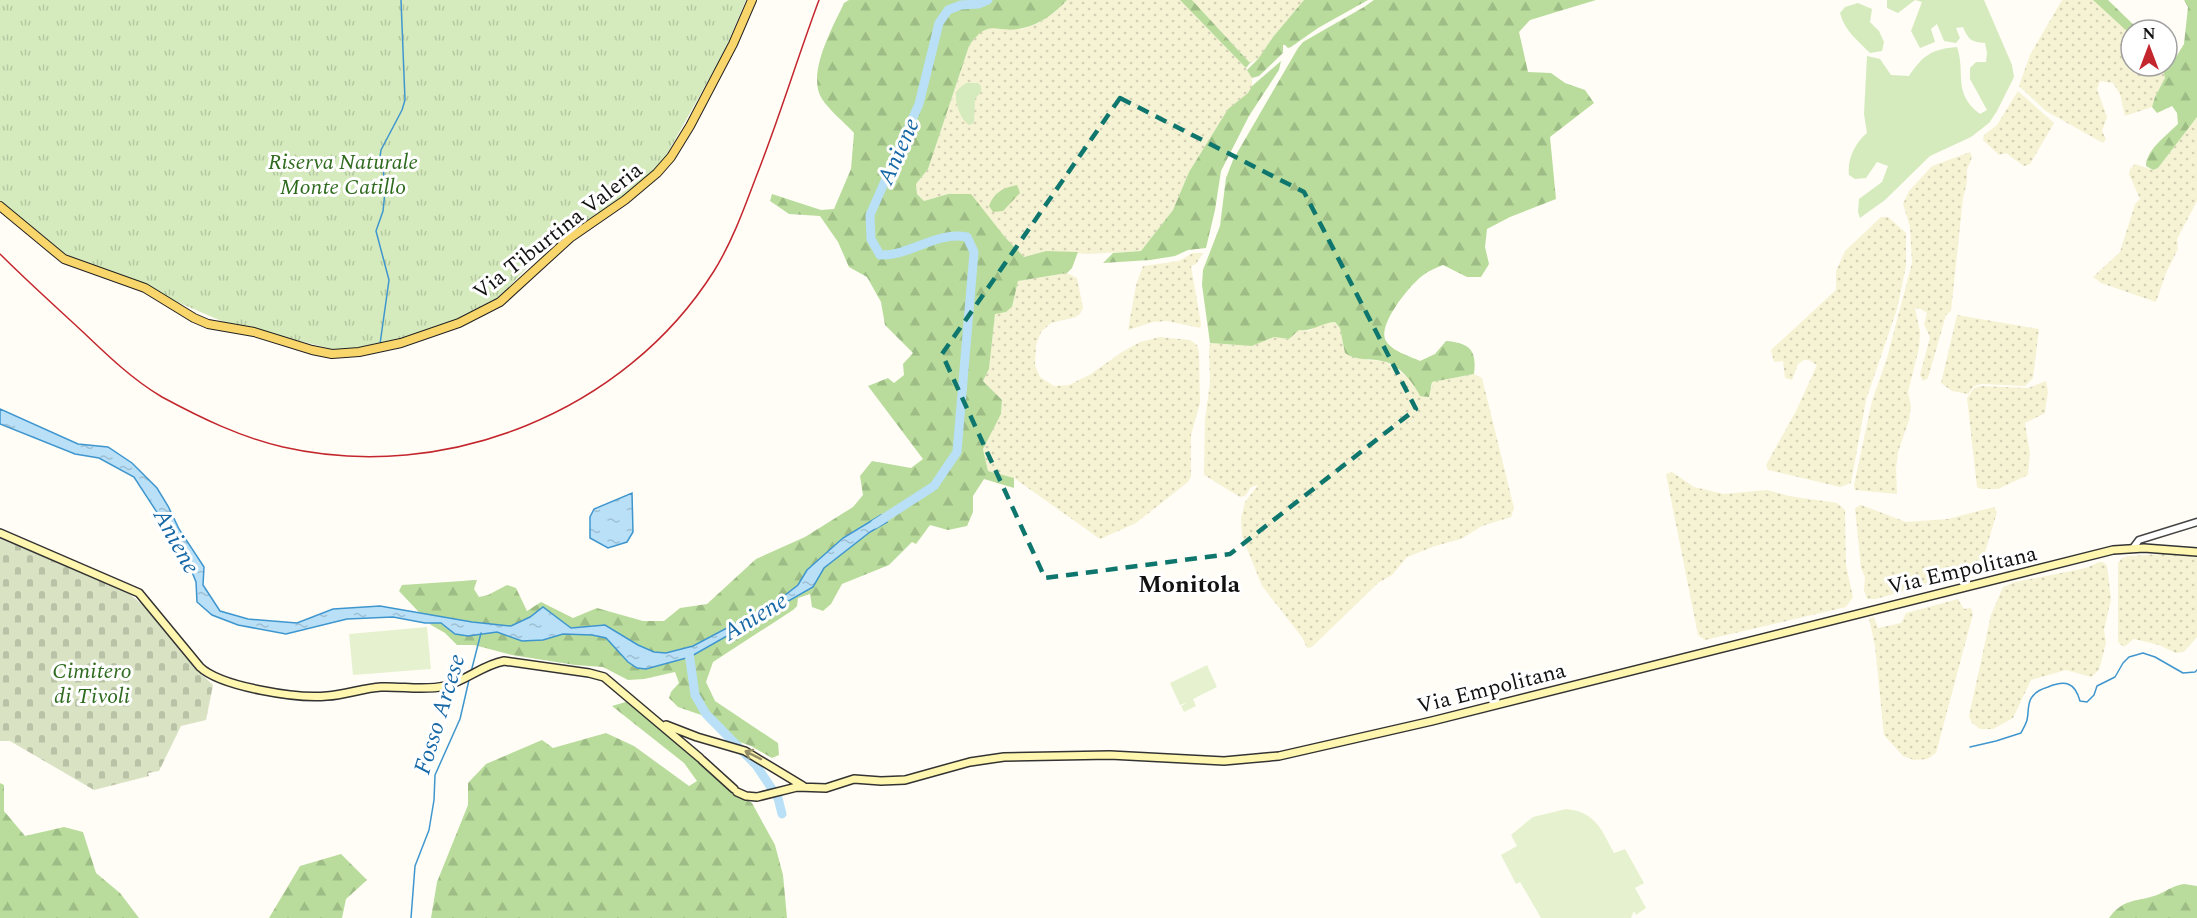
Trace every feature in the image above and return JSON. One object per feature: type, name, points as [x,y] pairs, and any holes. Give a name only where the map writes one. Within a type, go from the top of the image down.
[{"type":"main road","name":"Via Tiburtina Valeria","points":[[0,206],[64,260],[150,291],[188,315],[208,324],[254,332],[332,354],[401,343],[459,323],[500,302],[570,238],[626,200],[657,173],[671,157],[690,126],[730,51],[752,0]]},
{"type":"main road","name":"Via Empolitana","points":[[0,533],[136,591],[200,667],[211,675],[226,681],[299,696],[328,696],[381,687],[434,688],[446,686],[491,664],[510,660],[603,676],[736,790],[746,796],[759,797],[803,786],[822,788],[854,778],[905,780],[970,762],[1010,757],[1097,754],[1224,761],[1280,756],[1432,721],[2109,551],[2133,548],[2197,552]]},
{"type":"main road","points":[[658,722],[741,750],[803,786]]},
{"type":"main road","points":[[689,748],[689,741],[697,737]]},
{"type":"main road","points":[[784,774],[787,782],[785,789]]},
{"type":"street","points":[[2133,548],[2139,540],[2197,522]]},
{"type":"highlighted area","points":[[1120,98],[1304,192],[1416,409],[1230,554],[1045,578],[942,354]]},
{"type":"shaded area","points":[[1067,0],[1180,0],[1246,68],[1252,78],[1252,86],[1248,93],[1228,109],[1189,172],[1173,210],[1141,251],[1088,254],[1046,251],[1024,257],[1004,236],[948,194],[924,201],[917,194],[916,184],[928,169],[969,46],[979,32],[992,27],[1022,29],[1054,13]]},
{"type":"shaded area","points":[[1192,0],[1304,0],[1258,59],[1250,63]]},
{"type":"shaded area","points":[[2062,0],[2093,0],[2119,24],[2119,78],[2165,78],[2152,107],[2125,116],[2120,94],[2113,83],[2100,81],[2097,89],[2107,117],[2102,131],[2106,139],[2103,143],[2046,111],[2019,86],[2030,55]]},
{"type":"shaded area","points":[[2018,91],[2054,123],[2030,164],[2024,166],[2006,153],[1999,155],[1983,140],[1984,135],[1997,125]]},
{"type":"shaded area","points":[[2197,117],[2197,201],[2177,239],[2178,249],[2166,273],[2156,302],[2101,283],[2093,277],[2120,252],[2135,204],[2140,199],[2129,174],[2130,169],[2135,164],[2153,170],[2158,168]]},
{"type":"shaded area","points":[[1970,152],[1972,157],[1967,170],[1963,198],[1951,311],[1946,315],[1928,378],[1923,381],[1920,375],[1930,337],[1924,324],[1927,313],[1915,308],[1920,332],[1919,348],[1908,392],[1911,406],[1909,420],[1898,452],[1897,494],[1855,490],[1854,485],[1872,401],[1887,358],[1912,263],[1910,227],[1903,204],[1909,191],[1932,166]]},
{"type":"shaded area","points":[[1881,217],[1888,217],[1906,233],[1906,266],[1897,309],[1866,400],[1851,483],[1840,487],[1768,470],[1766,465],[1796,411],[1817,365],[1804,360],[1798,364],[1792,380],[1785,378],[1783,361],[1774,362],[1771,350],[1836,290],[1836,271],[1845,251]]},
{"type":"shaded area","points":[[1193,253],[1203,253],[1196,264],[1191,266],[1200,328],[1167,321],[1153,322],[1128,330],[1136,285],[1143,266],[1179,261]]},
{"type":"shaded area","points":[[1067,273],[1077,278],[1083,308],[1076,317],[1051,323],[1041,332],[1036,345],[1035,365],[1040,377],[1054,386],[1069,385],[1091,374],[1140,342],[1160,337],[1190,340],[1197,345],[1199,352],[1200,403],[1191,435],[1191,477],[1188,482],[1136,523],[1100,539],[1014,478],[988,471],[983,449],[1001,414],[1002,400],[983,381],[989,369],[995,313],[1006,312],[1012,307],[1018,281]]},
{"type":"shaded area","points":[[1957,315],[2039,329],[2033,378],[2025,386],[1981,384],[1974,386],[1968,394],[1952,391],[1941,383]]},
{"type":"shaded area","points":[[1335,322],[1340,328],[1343,339],[1368,360],[1384,361],[1412,380],[1432,388],[1432,382],[1474,374],[1482,378],[1514,508],[1511,517],[1482,526],[1461,539],[1407,557],[1392,575],[1378,583],[1312,647],[1307,648],[1302,637],[1262,586],[1242,536],[1241,518],[1245,502],[1258,485],[1251,487],[1245,496],[1240,497],[1204,475],[1205,419],[1210,383],[1209,351],[1210,343],[1252,346],[1274,337],[1289,339],[1299,330],[1309,331],[1323,323]]},
{"type":"shaded area","points":[[2046,381],[2048,391],[2045,413],[2025,423],[2030,453],[2028,475],[1998,489],[1977,487],[1967,398],[1974,388],[1981,386],[2028,388]]},
{"type":"shaded area","points":[[1672,472],[1694,487],[1724,494],[1767,490],[1789,496],[1837,503],[1845,510],[1846,565],[1853,597],[1846,607],[1705,640],[1698,635],[1666,474]]},
{"type":"shaded area","points":[[1861,505],[1906,522],[1948,519],[1994,507],[1997,512],[1983,559],[1977,570],[1876,599],[1867,599],[1864,590],[1865,577],[1861,568],[1855,508]]},
{"type":"shaded area","points":[[2197,555],[2197,637],[2184,652],[2176,653],[2159,645],[2134,639],[2124,647],[2118,642],[2118,563],[2122,558],[2128,556]]},
{"type":"shaded area","points":[[2099,562],[2107,566],[2111,599],[2104,630],[2106,643],[2099,670],[2091,677],[2066,670],[2031,680],[2013,718],[1993,729],[1980,729],[1972,723],[1969,716],[1991,615],[2003,587],[2015,582],[2086,568]]},
{"type":"shaded area","points":[[1958,599],[1964,609],[1971,608],[1973,614],[1936,753],[1927,759],[1914,760],[1903,756],[1884,735],[1875,646],[1869,618],[1874,617],[1878,628],[1901,623],[1906,613]]},
{"type":"green space","name":"Riserva Naturale Monte Catillo","points":[[0,0],[746,0],[724,52],[662,163],[619,200],[570,231],[533,261],[498,299],[466,316],[416,335],[340,351],[224,322],[67,255],[0,201]]},
{"type":"green space","points":[[849,0],[1067,0],[1053,14],[1036,24],[1014,30],[988,29],[976,37],[969,46],[928,169],[916,184],[917,194],[924,201],[948,194],[971,194],[1024,257],[1046,251],[1078,252],[1072,268],[1067,273],[1018,281],[1012,307],[1006,312],[995,314],[989,369],[983,381],[1002,400],[1001,414],[983,449],[988,471],[1014,478],[1014,488],[984,479],[973,496],[973,512],[967,526],[948,530],[930,525],[916,544],[912,542],[889,565],[842,584],[831,604],[823,611],[812,607],[810,594],[798,598],[797,606],[793,610],[713,662],[706,682],[715,701],[778,743],[779,755],[772,758],[751,746],[731,739],[707,717],[678,707],[669,698],[679,683],[675,672],[628,680],[603,667],[512,655],[474,645],[457,645],[445,633],[431,625],[399,591],[402,585],[477,580],[474,589],[479,597],[507,585],[516,588],[527,611],[541,602],[573,618],[597,608],[643,621],[664,621],[680,608],[707,604],[756,559],[805,537],[853,507],[863,495],[860,476],[872,461],[911,468],[923,459],[868,386],[888,378],[894,383],[904,375],[903,364],[913,353],[885,325],[881,302],[867,277],[849,267],[838,242],[820,216],[789,214],[770,201],[772,194],[821,210],[834,209],[851,169],[854,133],[822,99],[817,77],[828,37],[844,3]]},
{"type":"green space","points":[[1180,0],[1192,0],[1250,63],[1246,68]]},
{"type":"green space","points":[[1304,0],[1368,0],[1318,28],[1291,47],[1283,45],[1283,53],[1259,76],[1252,78],[1247,70]]},
{"type":"green space","points":[[1374,0],[1596,0],[1530,20],[1519,32],[1528,72],[1551,73],[1565,83],[1585,90],[1594,103],[1550,137],[1556,199],[1510,217],[1487,229],[1485,247],[1489,264],[1481,277],[1467,277],[1443,265],[1422,276],[1410,287],[1391,314],[1384,332],[1385,339],[1396,350],[1420,361],[1435,354],[1446,341],[1466,346],[1473,354],[1474,374],[1432,382],[1429,397],[1420,396],[1414,385],[1394,366],[1382,361],[1353,357],[1345,353],[1340,328],[1335,322],[1308,330],[1299,330],[1289,339],[1274,337],[1252,346],[1210,343],[1202,285],[1203,270],[1220,226],[1226,178],[1233,160],[1303,42]]},
{"type":"green space","points":[[1887,0],[1915,0],[1898,13],[1887,8]]},
{"type":"green space","points":[[1915,0],[1984,0],[2012,65],[2014,77],[1989,123],[1971,137],[1930,156],[1885,200],[1860,218],[1859,199],[1882,182],[1888,166],[1877,162],[1866,178],[1855,179],[1849,175],[1849,163],[1853,152],[1867,133],[1864,114],[1867,56],[1880,59],[1891,75],[1909,76],[1929,54],[1941,49],[1957,47],[1961,82],[1966,98],[1980,114],[1987,110],[1970,79],[1970,68],[1976,62],[1986,62],[1985,43],[1971,39],[1963,27],[1956,28],[1960,38],[1956,43],[1944,41],[1937,24],[1931,29],[1935,42],[1920,48],[1911,31],[1922,2]]},
{"type":"green space","points":[[2093,0],[2108,0],[2127,18],[2119,18],[2119,24]]},
{"type":"green space","points":[[2184,0],[2197,0],[2197,117],[2158,168],[2153,170],[2146,166],[2149,154],[2178,124],[2177,113],[2172,106],[2157,113],[2152,107],[2165,78],[2179,78],[2179,52],[2184,44],[2188,7]]},
{"type":"green space","points":[[1858,3],[1872,9],[1870,22],[1879,31],[1884,42],[1882,51],[1870,53],[1852,35],[1842,19],[1840,13],[1845,7]]},
{"type":"green space","points":[[1281,61],[1279,70],[1249,116],[1221,171],[1206,248],[1188,250],[1175,256],[1150,260],[1103,263],[1113,253],[1141,251],[1173,210],[1189,172],[1228,109]]},
{"type":"green space","points":[[966,83],[978,83],[981,86],[981,92],[975,99],[974,123],[969,125],[961,116],[956,98],[957,91]]},
{"type":"green space","points":[[1017,185],[1020,193],[1003,211],[993,212],[989,206],[996,194],[1003,189]]},
{"type":"green space","name":"Cimitero di Tivoli","points":[[0,539],[125,590],[153,614],[194,667],[213,685],[206,720],[181,726],[159,771],[148,773],[149,776],[94,790],[10,741],[0,741]]},
{"type":"green space","points":[[427,627],[431,669],[353,675],[349,634]]},
{"type":"green space","points":[[1207,665],[1217,687],[1193,699],[1196,706],[1184,712],[1181,706],[1188,702],[1180,705],[1170,683]]},
{"type":"green space","points":[[629,701],[738,795],[752,803],[775,845],[783,875],[787,918],[431,918],[437,882],[468,805],[468,783],[486,764],[542,740],[553,748],[606,733],[634,746],[689,786],[697,781],[684,763],[612,706]]},
{"type":"green space","points":[[0,783],[4,785],[4,811],[25,836],[64,827],[83,832],[96,873],[120,893],[139,918],[0,918]]},
{"type":"green space","points":[[1566,809],[1591,818],[1601,829],[1614,853],[1625,849],[1644,883],[1635,888],[1646,908],[1636,915],[1634,911],[1631,918],[1541,918],[1520,882],[1516,884],[1501,855],[1517,846],[1511,835],[1533,817]]},
{"type":"green space","points":[[341,854],[367,880],[346,899],[342,918],[269,918],[300,866]]},
{"type":"green space","points":[[2184,884],[2197,886],[2197,918],[2109,918],[2124,904],[2154,896]]},
{"type":"water","name":"Aniene","points":[[0,409],[78,444],[108,447],[132,463],[157,488],[168,506],[179,529],[204,567],[203,585],[220,611],[248,619],[297,623],[333,609],[380,606],[472,622],[511,626],[530,617],[543,607],[571,628],[605,625],[638,645],[654,652],[666,653],[693,646],[776,602],[798,585],[807,570],[843,538],[881,515],[887,522],[870,532],[824,568],[813,587],[690,657],[646,669],[637,668],[628,662],[606,638],[592,635],[563,634],[543,640],[522,641],[497,632],[468,636],[455,634],[441,623],[425,623],[393,617],[347,619],[286,634],[238,625],[212,615],[197,602],[196,582],[186,557],[134,477],[99,458],[75,454],[0,424]]},
{"type":"water","points":[[632,493],[633,532],[627,542],[608,548],[590,538],[590,517],[594,509]]},
{"type":"waterway","points":[[380,344],[389,280],[376,231],[383,211],[385,192],[383,164],[380,157],[381,150],[405,100],[401,0]]},
{"type":"waterway","name":"Aniene","points":[[875,524],[934,486],[957,452],[974,252],[967,237],[955,236],[934,240],[902,252],[880,255],[871,239],[870,215],[919,104],[939,23],[948,10],[988,0]]},
{"type":"waterway","name":"Fosso Arcese","points":[[471,672],[481,633]]},
{"type":"waterway","points":[[689,653],[695,695],[706,714],[756,765],[778,798],[782,814]]},
{"type":"waterway","points":[[1970,747],[2021,733],[2027,720],[2030,699],[2035,693],[2044,689],[2059,684],[2068,684],[2075,690],[2080,701],[2087,702],[2094,695],[2097,686],[2115,677],[2129,657],[2143,653],[2183,673],[2197,670]]},
{"type":"waterway","name":"Fosso Arcese","points":[[411,918],[415,866],[429,830],[435,775],[460,719],[469,680]]},
{"type":"railway","points":[[0,254],[111,358],[141,383],[177,405],[236,432],[283,447],[344,456],[406,455],[467,445],[526,426],[581,398],[632,363],[677,321],[714,271],[732,237],[819,0]]},
{"type":"district","name":"Monitola","points":[[1189,584]]}]
